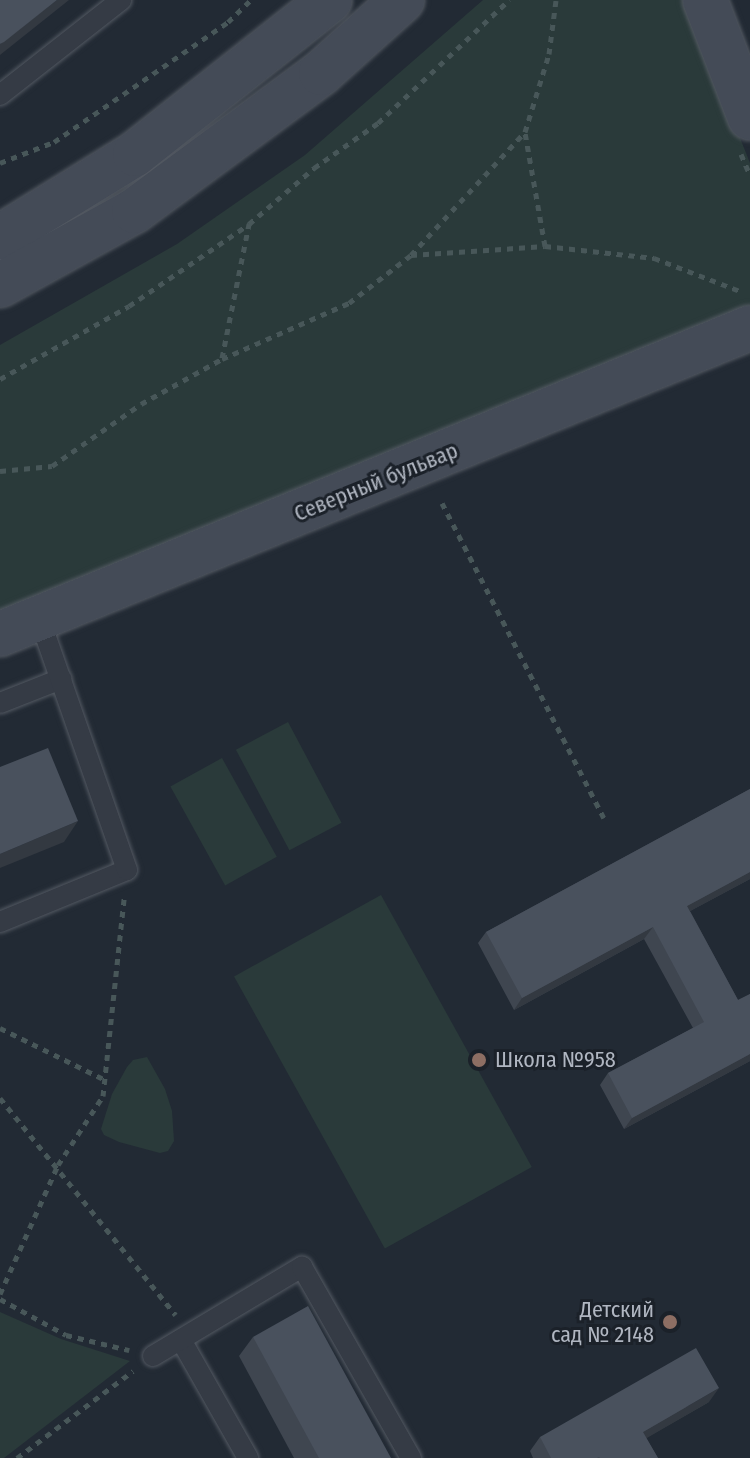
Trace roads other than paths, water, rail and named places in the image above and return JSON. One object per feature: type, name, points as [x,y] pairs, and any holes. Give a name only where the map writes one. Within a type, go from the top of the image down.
[{"type":"main road","points":[[0,237],[135,154],[330,0]]},
{"type":"main road","points":[[0,285],[134,211],[321,73],[402,0]]},
{"type":"main road","points":[[705,0],[750,118]]},
{"type":"main road","name":"Северный бульвар","points":[[20,626],[750,328]]},
{"type":"lane","points":[[0,95],[121,0]]},
{"type":"lane","points":[[0,922],[127,870],[61,679],[20,626]]},
{"type":"lane","points":[[0,703],[61,679]]},
{"type":"lane","points":[[153,1356],[302,1267],[411,1458]]},
{"type":"lane","points":[[186,1337],[248,1458]]},
{"type":"place","name":"Школа №958","points":[[479,1060]]},
{"type":"place","name":"Детский сад № 2148","points":[[670,1322]]}]
